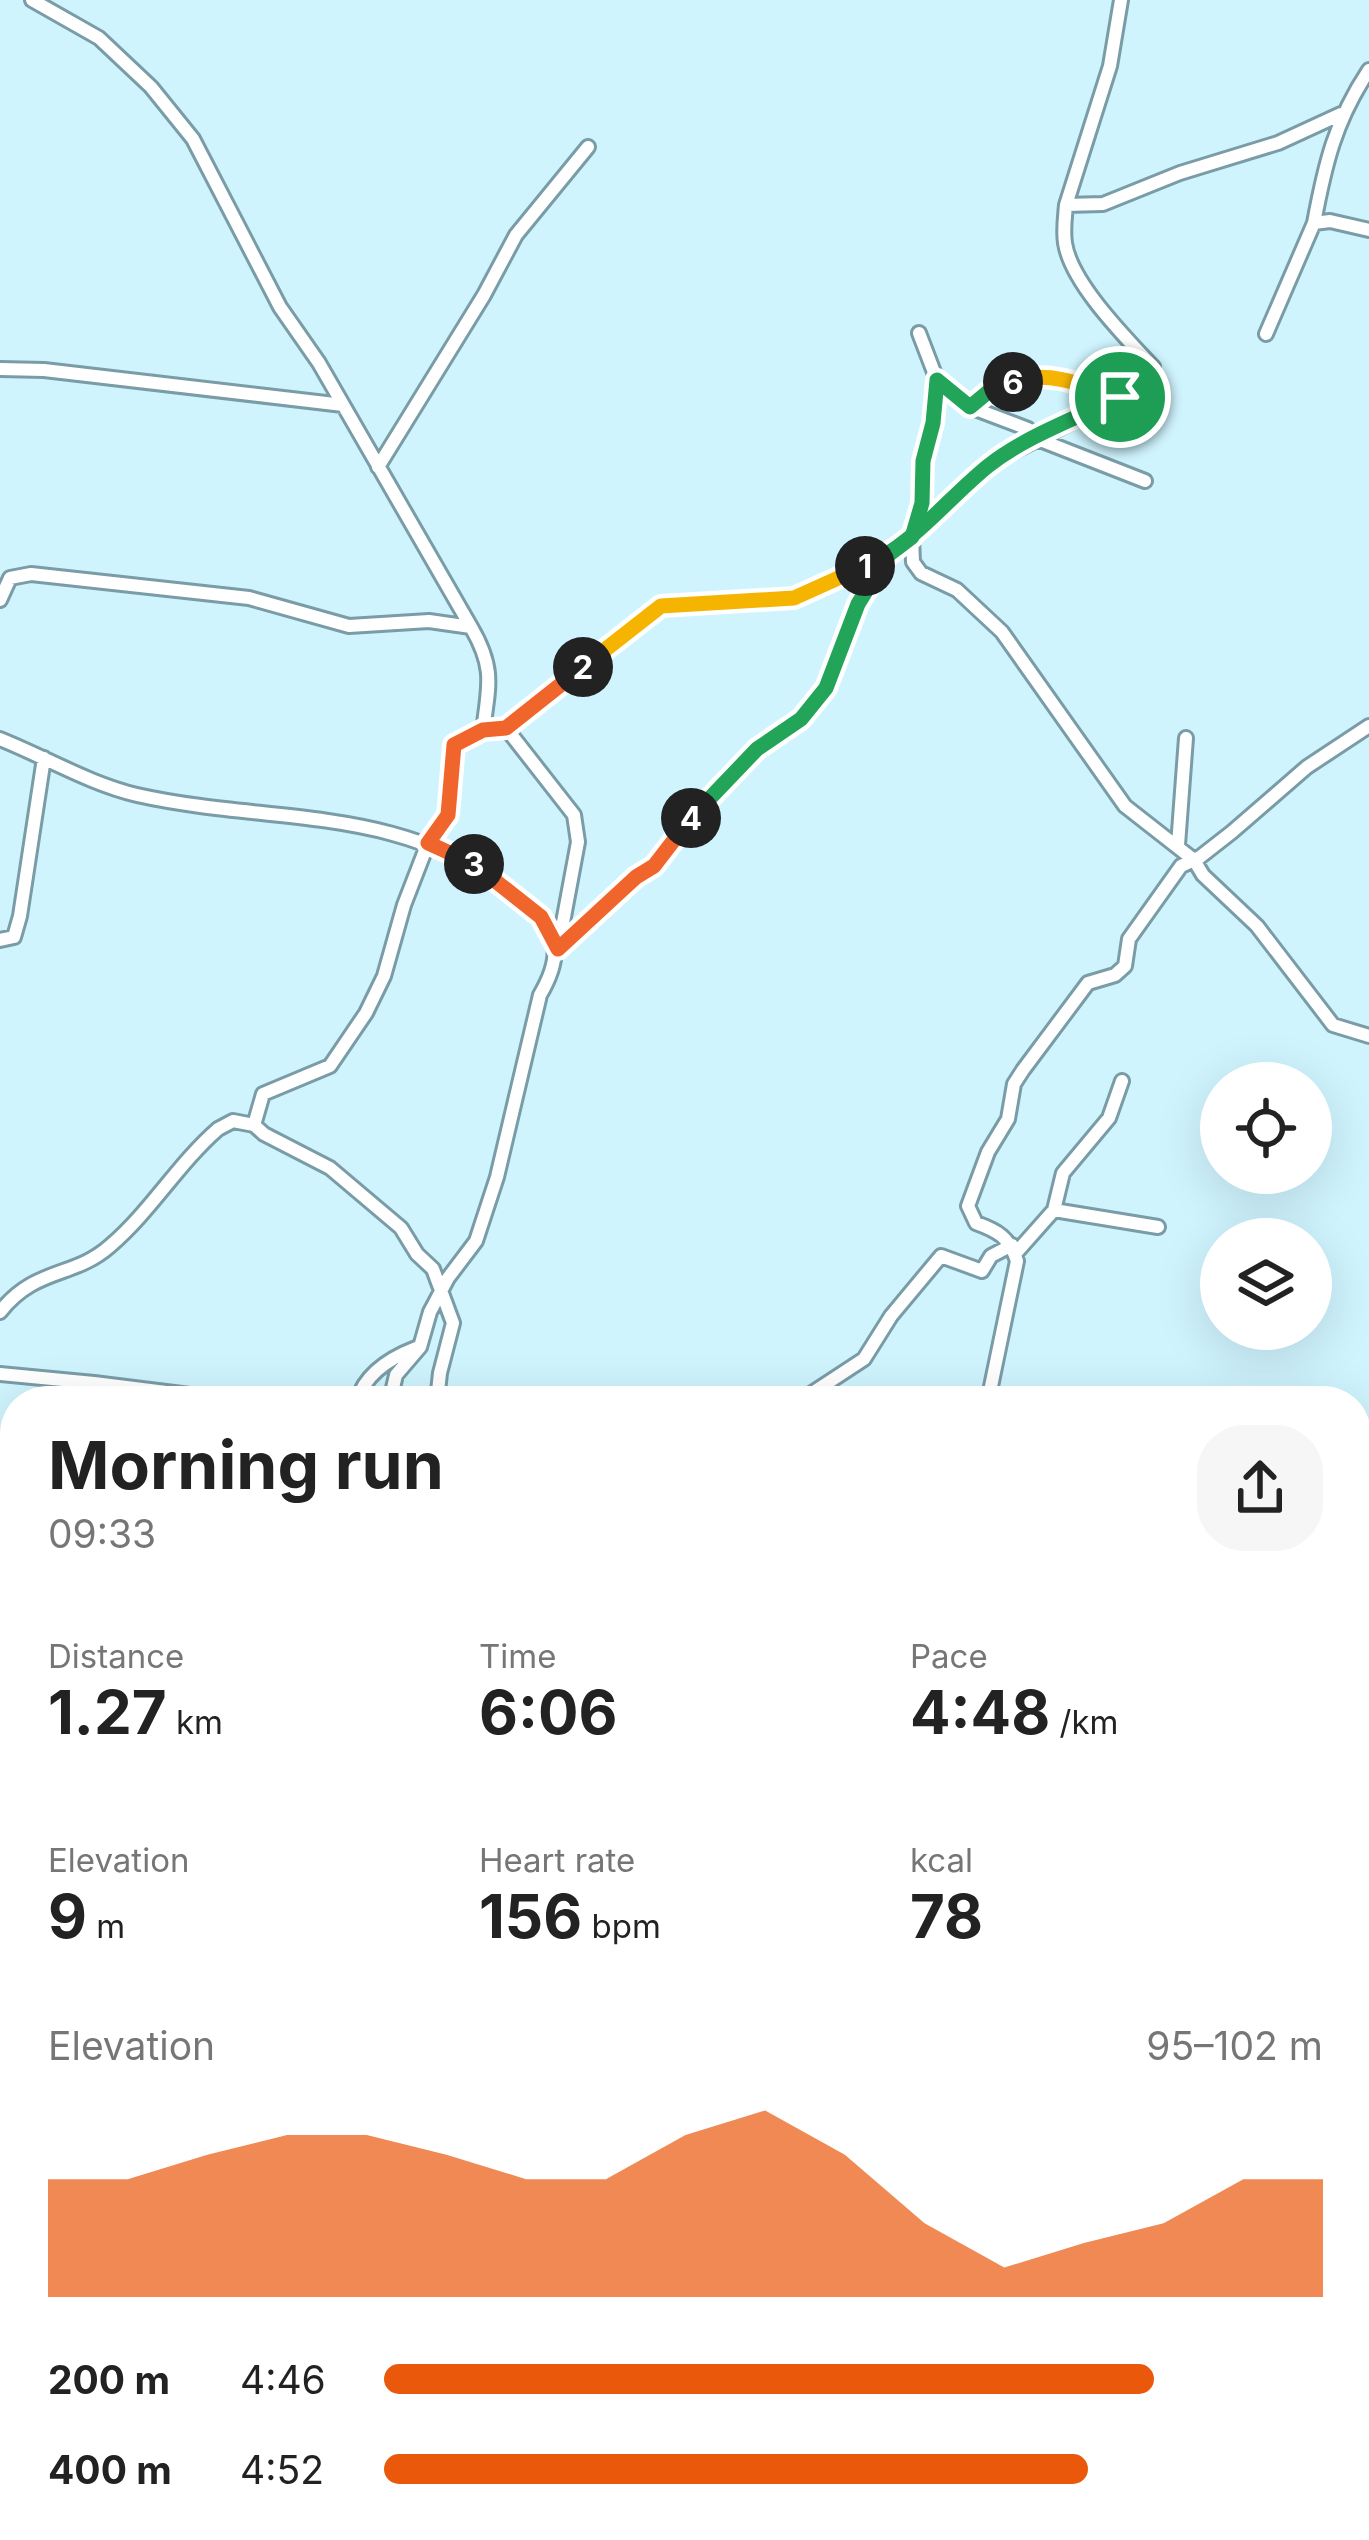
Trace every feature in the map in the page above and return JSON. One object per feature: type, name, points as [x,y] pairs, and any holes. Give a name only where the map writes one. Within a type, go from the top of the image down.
[{"type":"street","points":[[32,0],[99,38],[151,87],[193,139],[280,307],[343,405],[488,655],[483,730]]},
{"type":"street","points":[[254,1124],[263,1094],[330,1066],[366,1013],[384,976],[428,843],[448,815],[454,745],[483,730],[506,728],[661,606],[794,598],[887,556],[992,463],[1120,397],[1153,368],[1076,274],[1065,247],[1066,205],[1099,109],[1121,0]]},
{"type":"street","points":[[1266,334],[1314,223],[1341,114],[1369,70]]},
{"type":"street","points":[[1066,205],[1103,204],[1180,173],[1278,143],[1341,114]]},
{"type":"street","points":[[378,467],[516,236],[588,147]]},
{"type":"street","points":[[1314,223],[1330,221],[1369,230]]},
{"type":"street","points":[[919,333],[937,380],[923,461],[922,503],[912,537],[913,562],[921,573],[957,590],[1002,632],[1103,780],[1125,806],[1194,860],[1203,875],[1256,926],[1333,1025],[1369,1036]]},
{"type":"street","points":[[0,369],[343,405]]},
{"type":"street","points":[[970,407],[988,392],[1029,376],[1082,384],[1120,397]]},
{"type":"street","points":[[937,380],[970,407],[1145,481]]},
{"type":"street","points":[[558,949],[654,866],[687,822],[757,749],[801,719],[826,688],[858,604],[887,556]]},
{"type":"street","points":[[0,601],[10,578],[31,574],[249,598],[350,626],[429,621],[471,627]]},
{"type":"street","points":[[990,1386],[1013,1250],[1000,1232],[976,1223],[968,1206],[988,1152],[1008,1119],[1014,1084],[1088,983],[1115,975],[1125,966],[1130,939],[1171,876],[1232,832],[1290,780],[1369,726]]},
{"type":"street","points":[[394,1386],[397,1375],[420,1347],[441,1291],[476,1241],[497,1177],[541,995],[556,968],[578,842],[574,814],[506,728]]},
{"type":"street","points":[[1178,845],[1186,738]]},
{"type":"street","points":[[0,739],[135,794],[415,837],[480,867],[541,917],[558,949]]},
{"type":"street","points":[[0,940],[14,938],[20,916],[44,758]]},
{"type":"street","points":[[823,1386],[864,1359],[891,1316],[941,1256],[982,1271],[991,1256],[1013,1250],[1054,1210],[1064,1173],[1109,1118],[1122,1081]]},
{"type":"street","points":[[0,1312],[24,1286],[108,1249],[218,1129],[233,1120],[254,1124],[264,1134],[330,1168],[387,1215],[433,1269],[453,1323],[439,1386]]},
{"type":"street","points":[[1054,1210],[1158,1227]]},
{"type":"street","points":[[361,1386],[396,1356],[420,1347]]},
{"type":"street","points":[[0,1374],[118,1386]]},
{"type":"route","points":[[1120,397],[992,463],[912,537],[887,556],[794,598],[661,606],[506,728],[483,730],[454,745],[448,815],[428,843],[480,867],[520,899],[541,917],[558,949],[654,866],[729,777],[757,749],[801,719],[826,688],[858,604],[887,556],[912,537],[922,503],[923,461],[937,380],[970,407],[988,392],[1029,376],[1082,384],[1120,397]]}]
